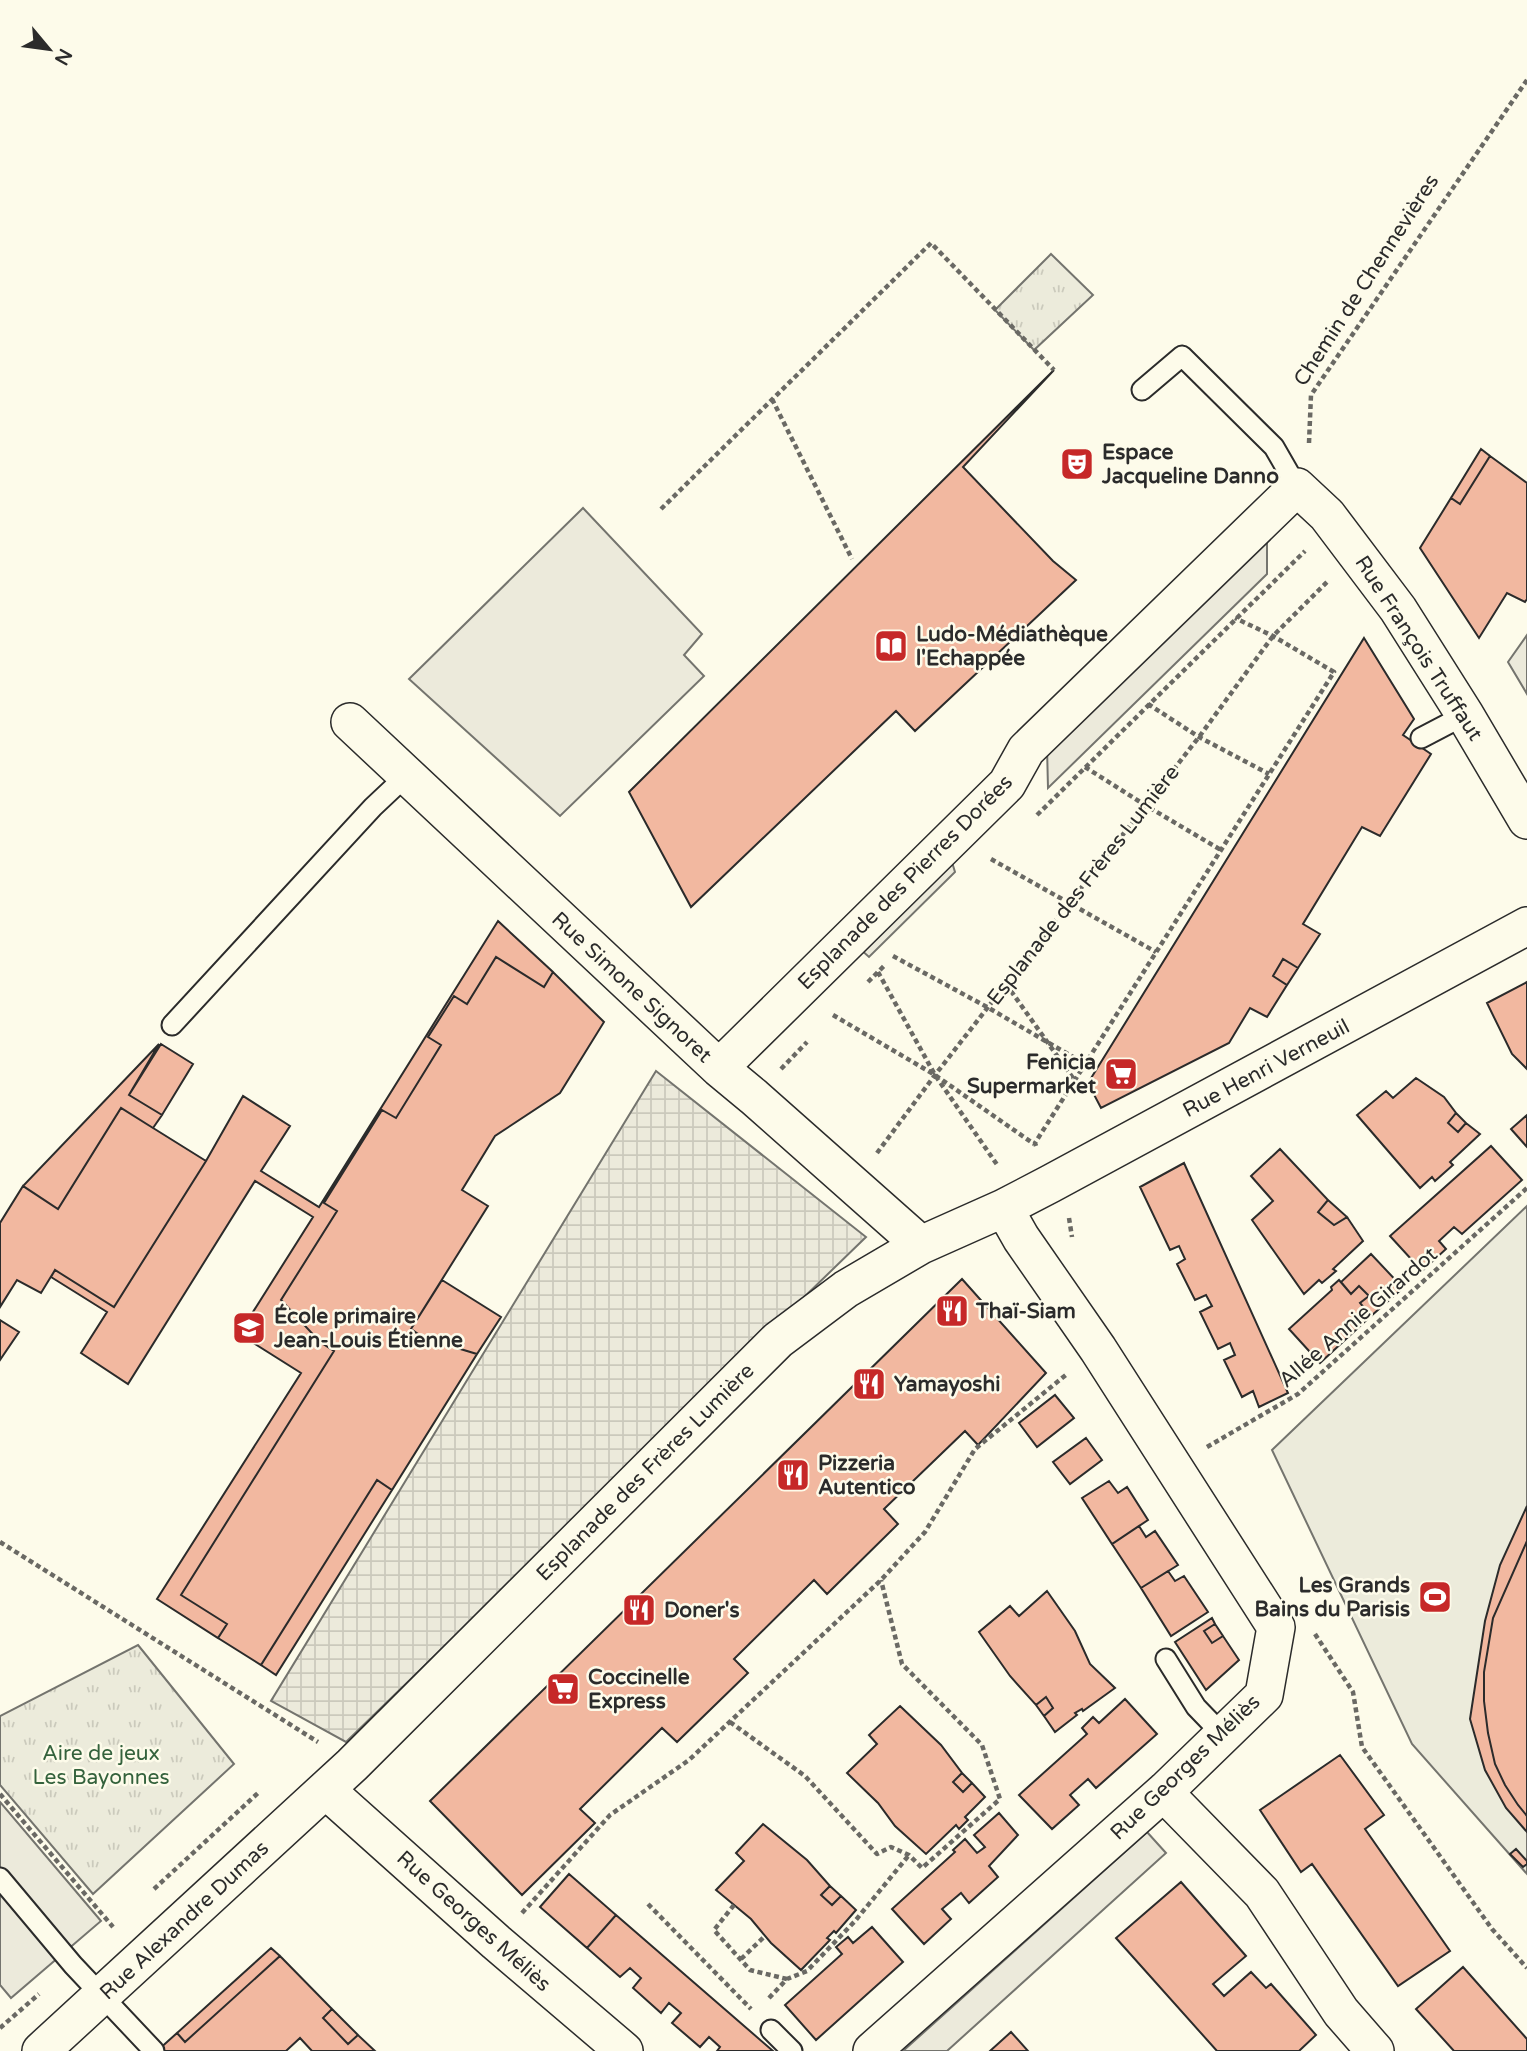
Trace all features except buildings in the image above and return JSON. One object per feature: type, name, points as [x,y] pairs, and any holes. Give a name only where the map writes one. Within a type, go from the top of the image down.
[{"type":"street","name":"Rue François Truffaut","points":[[1297,487],[1327,515],[1398,609],[1527,820]]},
{"type":"street","name":"Esplanade des Pierres Dorées","points":[[719,1068],[1007,784],[1026,750],[1297,487]]},
{"type":"street","name":"Rue Simone Signoret","points":[[350,722],[719,1068],[921,1245]]},
{"type":"street","name":"Rue Henri Verneuil","points":[[1004,1192],[1527,926]]},
{"type":"street","name":"Esplanade des Frères Lumière","points":[[326,1790],[778,1340],[846,1289],[1004,1192]]},
{"type":"street","name":"Rue Georges Méliès","points":[[872,2051],[1166,1790],[1264,1695],[1276,1627],[1098,1349],[1021,1238],[1004,1192]]},
{"type":"street","name":"Rue Georges Méliès","points":[[326,1790],[496,1942],[624,2051]]},
{"type":"street","name":"Rue Alexandre Dumas","points":[[41,2051],[326,1790]]},
{"type":"street","points":[[1166,1790],[1176,1805],[1262,1893],[1341,2012],[1376,2051]]},
{"type":"lane","points":[[1142,390],[1182,356],[1274,447],[1297,487]]},
{"type":"lane","points":[[1421,738],[1465,715]]},
{"type":"lane","points":[[172,1025],[373,807],[407,775]]},
{"type":"lane","points":[[1166,1660],[1196,1707],[1223,1735]]},
{"type":"lane","points":[[0,1878],[73,1965],[153,2051]]},
{"type":"lane","points":[[771,2030],[792,2051]]},
{"type":"path","name":"Chemin de Chennevières","points":[[1308,452],[1311,395],[1527,80]]},
{"type":"path","points":[[661,509],[931,243],[1054,370]]},
{"type":"path","points":[[772,399],[852,559]]},
{"type":"path","points":[[1029,822],[1309,547],[1327,515]]},
{"type":"path","name":"Esplanade des Frères Lumière","points":[[852,1186],[934,1075],[1199,737],[1273,636],[1336,573]]},
{"type":"path","points":[[1027,1151],[1075,1081],[1334,672],[1273,636],[1235,618]]},
{"type":"path","points":[[1148,704],[1199,737],[1269,774]]},
{"type":"path","points":[[1085,767],[1222,850]]},
{"type":"path","points":[[1001,850],[991,859],[1156,952]]},
{"type":"path","points":[[860,989],[903,946]]},
{"type":"path","points":[[893,956],[1085,1065]]},
{"type":"path","points":[[878,972],[934,1075],[1004,1192]]},
{"type":"path","points":[[1006,984],[1075,1081]]},
{"type":"path","points":[[824,1024],[842,1006]]},
{"type":"path","points":[[833,1015],[934,1075],[1035,1143],[1037,1151]]},
{"type":"path","points":[[754,1097],[816,1033]]},
{"type":"path","name":"Allée Annie Girardot","points":[[1197,1453],[1298,1394],[1527,1188]]},
{"type":"path","points":[[496,1942],[610,1815],[689,1760],[881,1580],[925,1532],[975,1449],[1098,1349]]},
{"type":"path","points":[[0,1542],[322,1744]]},
{"type":"path","points":[[730,1722],[805,1776],[877,1854],[891,1847],[909,1855],[922,1868],[1000,1799],[982,1745],[902,1664],[881,1580]]},
{"type":"path","points":[[0,1794],[113,1927]]},
{"type":"path","points":[[763,2005],[787,1979],[807,1971],[855,1921],[909,1855]]},
{"type":"path","points":[[648,1904],[755,2013]]},
{"type":"path","points":[[734,1905],[714,1930],[750,1970],[787,1979]]},
{"type":"path","points":[[740,1959],[765,1936]]},
{"type":"green space","points":[[1051,254],[1093,295],[1034,350],[995,310]]},
{"type":"green space","name":"Les Grands Bains du Parisis","points":[[1527,1206],[1527,1874],[1412,1744],[1272,1450]]},
{"type":"green space","name":"Aire de jeux Les Bayonnes","points":[[138,1645],[234,1764],[93,1894],[0,1785],[0,1716]]},
{"type":"shaded area","points":[[583,508],[702,634],[684,655],[704,676],[560,816],[409,679]]},
{"type":"shaded area","points":[[1267,530],[1267,574],[1048,788],[1047,747]]},
{"type":"shaded area","points":[[1527,635],[1527,694],[1508,662]]},
{"type":"shaded area","points":[[951,859],[955,872],[869,957],[859,948]]},
{"type":"shaded area","points":[[656,1071],[866,1237],[346,1742],[271,1701]]},
{"type":"shaded area","points":[[0,1802],[101,1921],[11,1998],[0,1985]]},
{"type":"shaded area","points":[[1147,1832],[1166,1853],[947,2051],[903,2051]]},
{"type":"place","name":"Espace Jacqueline Danno","points":[[1077,464]]},
{"type":"place","name":"Ludo-Médiathèque l'Echappée","points":[[891,646]]},
{"type":"place","name":"Fenicia Supermarket","points":[[1121,1074]]},
{"type":"place","name":"Thaï-Siam","points":[[952,1311]]},
{"type":"place","name":"École primaire Jean-Louis Étienne","points":[[249,1328]]},
{"type":"place","name":"Yamayoshi","points":[[869,1384]]},
{"type":"place","name":"Pizzeria Autentico","points":[[793,1475]]},
{"type":"place","name":"Les Grands Bains du Parisis","points":[[1435,1597]]},
{"type":"place","name":"Doner's","points":[[639,1610]]},
{"type":"place","name":"Coccinelle Express","points":[[563,1689]]}]
